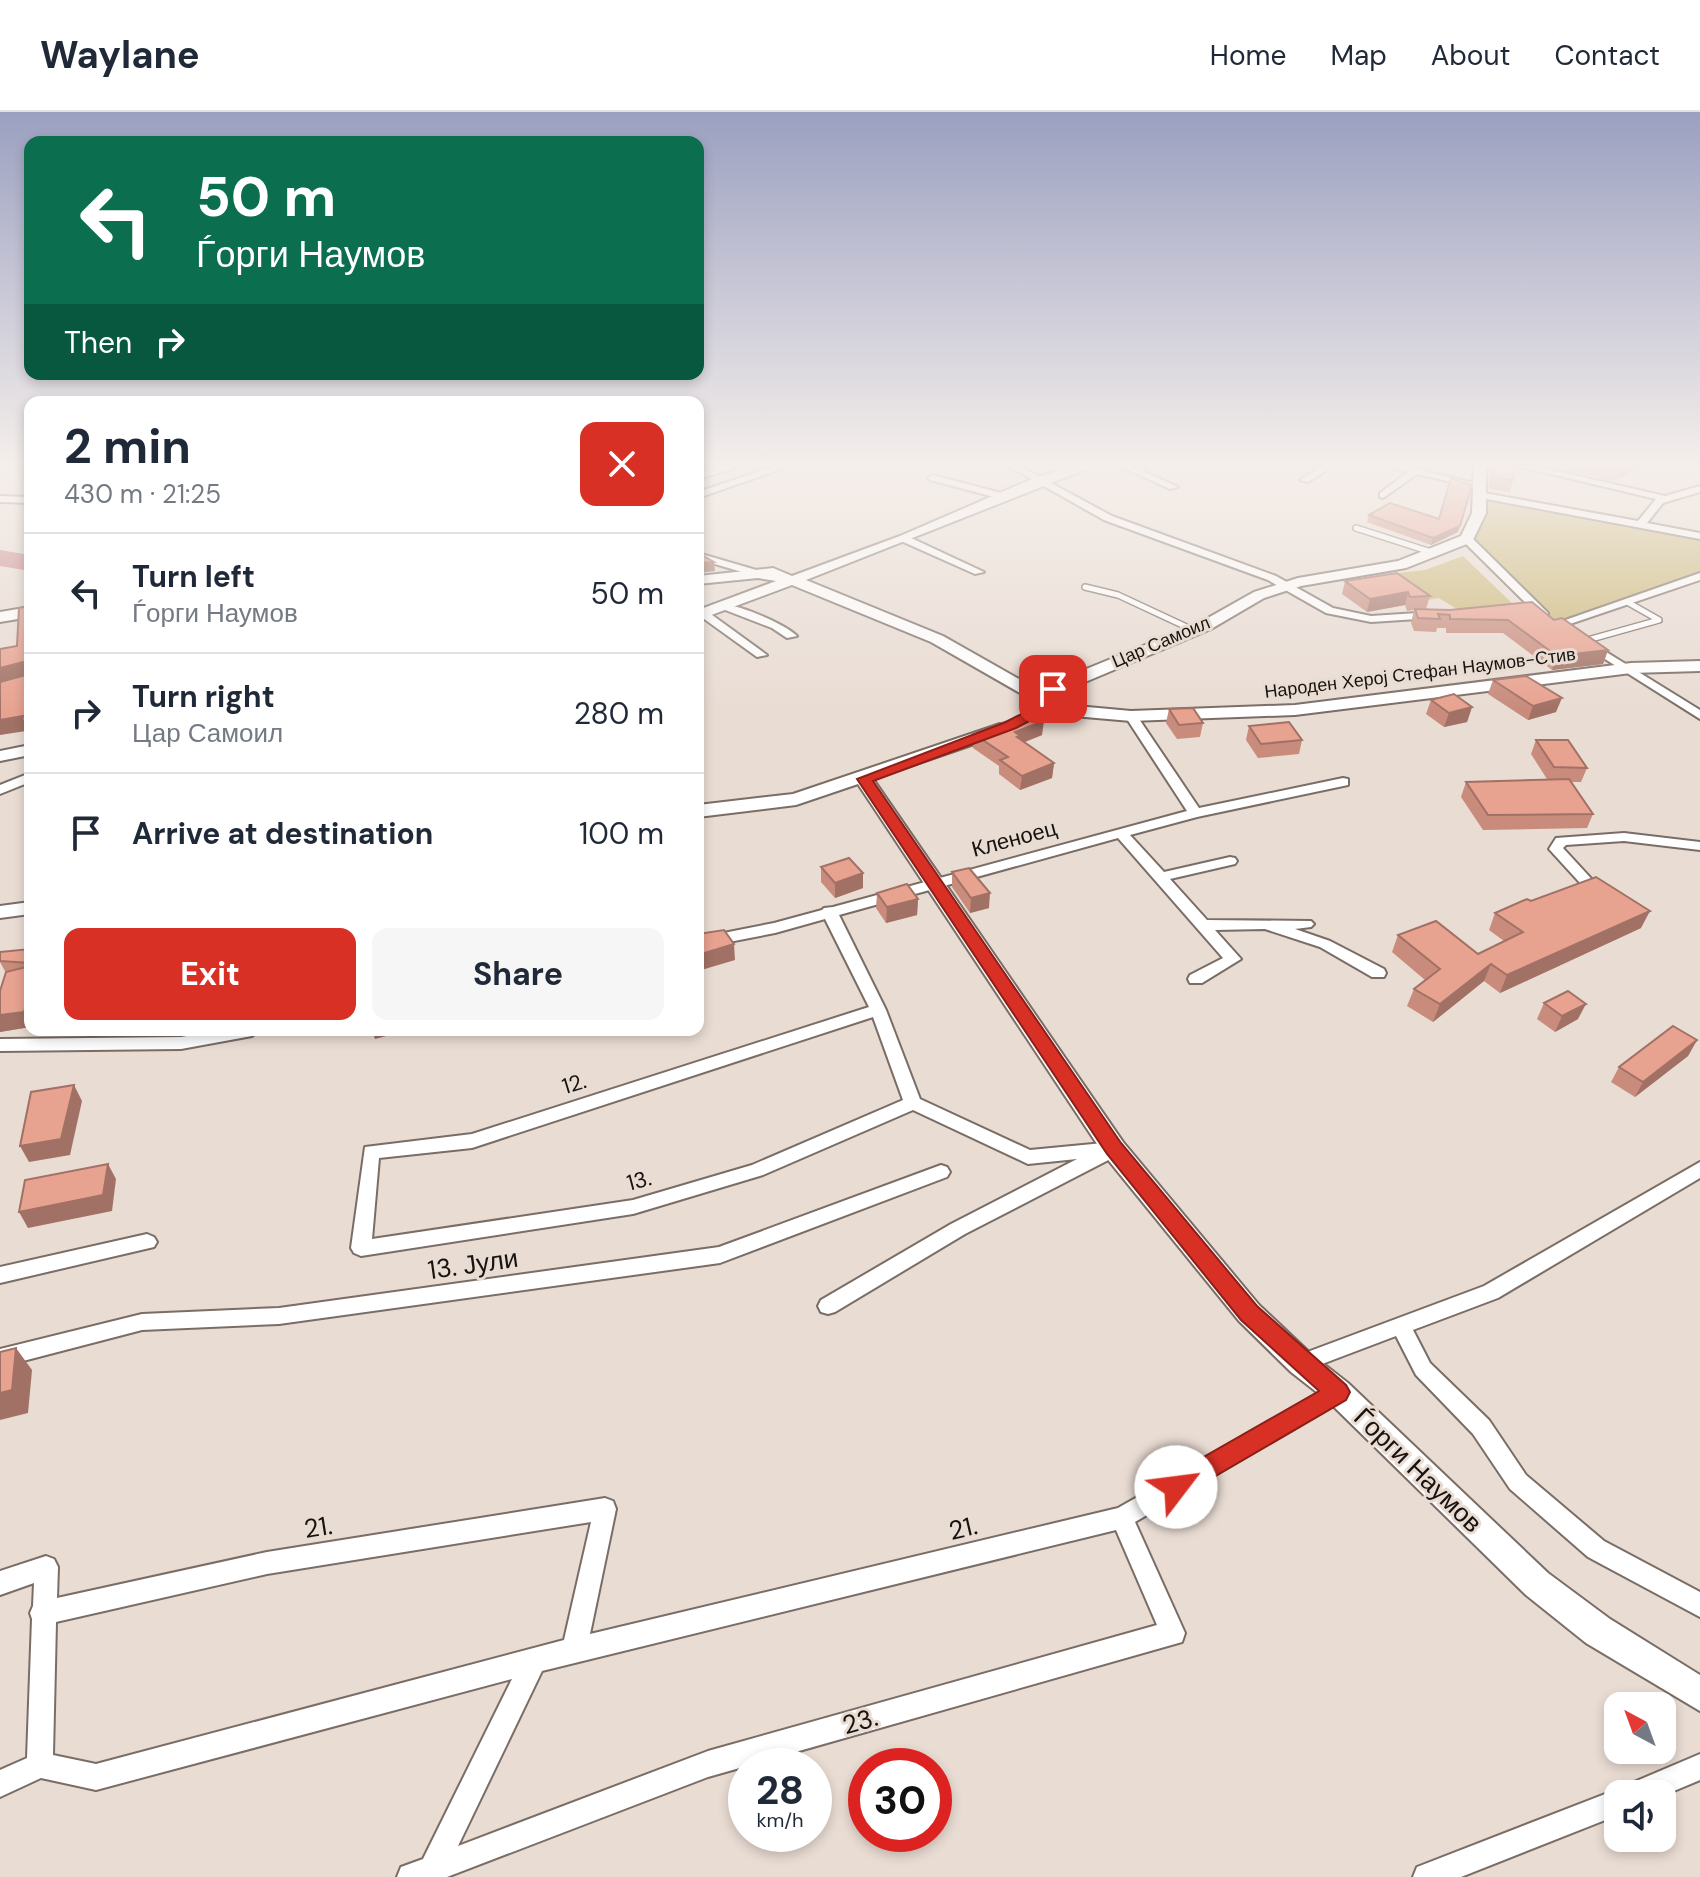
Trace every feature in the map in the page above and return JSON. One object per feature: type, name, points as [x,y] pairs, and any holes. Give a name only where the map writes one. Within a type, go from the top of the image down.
[{"type":"main road","points":[[0,617],[24,613]]},
{"type":"street","points":[[704,613],[888,545]]},
{"type":"street","points":[[919,545],[979,572]]},
{"type":"street","points":[[1188,545],[1284,586],[1330,611],[1371,619],[1446,614]]},
{"type":"street","name":"Цар Самоил","points":[[704,810],[796,799],[864,779],[1011,725],[1032,714],[1053,689],[1193,630],[1233,607],[1284,586],[1401,565],[1452,545]]},
{"type":"street","points":[[1473,545],[1535,609],[1700,715]]},
{"type":"street","name":"Народен Херој Стефан Наумов-Стив","points":[[704,558],[792,580],[948,645],[1062,710],[1131,716],[1295,710],[1631,668],[1700,666]]},
{"type":"street","points":[[704,579],[759,574],[853,558]]},
{"type":"street","points":[[1557,625],[1629,603],[1700,576]]},
{"type":"street","points":[[724,606],[743,617],[779,624],[791,636]]},
{"type":"street","points":[[1520,610],[1535,609]]},
{"type":"street","points":[[704,616],[761,655]]},
{"type":"street","points":[[1131,716],[1195,813]]},
{"type":"street","points":[[0,756],[24,751]]},
{"type":"street","name":"Ѓорги Наумов","points":[[864,779],[1114,1149],[1249,1313],[1301,1363],[1338,1392],[1537,1584],[1598,1631],[1700,1694]]},
{"type":"street","points":[[0,790],[24,780]]},
{"type":"street","name":"Кленоец","points":[[704,942],[775,928],[1195,813],[1343,782]]},
{"type":"street","points":[[1120,832],[1206,925],[1233,959],[1196,979]]},
{"type":"street","points":[[1557,894],[1591,886],[1556,849],[1561,841],[1624,837],[1700,846]]},
{"type":"street","points":[[1161,877],[1230,861]]},
{"type":"street","points":[[0,912],[24,909]]},
{"type":"street","points":[[829,911],[878,1010],[913,1103],[1028,1157],[1114,1149]]},
{"type":"street","points":[[1206,925],[1306,924]]},
{"type":"street","points":[[1268,925],[1325,944],[1378,973]]},
{"type":"street","name":"12.","points":[[361,1248],[371,1152],[472,1141],[878,1010]]},
{"type":"street","points":[[0,1045],[181,1043],[219,1036]]},
{"type":"street","name":"13.","points":[[361,1248],[633,1207],[757,1170],[913,1103]]},
{"type":"street","points":[[828,1306],[958,1229],[1114,1149]]},
{"type":"street","points":[[1301,1363],[1491,1292],[1700,1169]]},
{"type":"street","name":"13. Јули","points":[[0,1358],[142,1322],[279,1316],[720,1255],[941,1172]]},
{"type":"street","points":[[0,1275],[147,1242]]},
{"type":"street","points":[[1401,1327],[1423,1369],[1481,1427],[1518,1482],[1596,1549],[1700,1605]]},
{"type":"street","name":"21.","points":[[40,1765],[96,1777],[534,1660],[1122,1518],[1338,1392]]},
{"type":"street","name":"21.","points":[[42,1613],[267,1563],[605,1509],[574,1650]]},
{"type":"street","name":"23.","points":[[422,1872],[708,1764],[1173,1633],[1122,1518]]},
{"type":"street","points":[[0,1583],[46,1567],[42,1613],[40,1765],[0,1784]]},
{"type":"street","name":"23.","points":[[422,1872],[534,1660]]},
{"type":"street","points":[[1669,1780],[1700,1767]]},
{"type":"street","points":[[1427,1877],[1604,1807]]},
{"type":"lane","points":[[1411,545],[1435,553]]},
{"type":"lane","points":[[1085,587],[1118,595],[1193,630]]},
{"type":"lane","points":[[1583,642],[1659,620],[1629,603]]},
{"type":"shaded area","points":[[1474,545],[1700,545],[1700,576],[1557,625]]},
{"type":"shaded area","points":[[1463,556],[1516,607],[1460,611],[1439,598],[1427,600],[1381,575],[1425,570]]},
{"type":"building","points":[[1397,573],[1430,596],[1410,597],[1408,592],[1370,599],[1345,581]]},
{"type":"building","points":[[1532,602],[1554,620],[1562,618],[1608,650],[1557,656],[1508,620],[1450,619],[1450,615],[1438,614],[1440,619],[1418,618],[1415,609],[1450,610]]},
{"type":"building","points":[[24,607],[24,663],[0,668],[0,649],[17,646],[19,608]]},
{"type":"building","points":[[24,676],[24,721],[23,716],[0,720],[0,682]]},
{"type":"building","points":[[1526,676],[1562,698],[1533,706],[1493,680]]},
{"type":"building","points":[[1454,694],[1472,707],[1449,713],[1431,700]]},
{"type":"building","points":[[1193,708],[1203,723],[1179,725],[1169,709]]},
{"type":"building","points":[[1030,712],[1044,721],[1015,732],[1020,736],[1017,737],[1054,763],[1022,776],[1000,760],[1008,757],[974,734]]},
{"type":"building","points":[[1289,722],[1302,740],[1261,744],[1249,726]]},
{"type":"building","points":[[1536,740],[1568,740],[1587,768],[1554,767]]},
{"type":"building","points":[[1569,779],[1593,814],[1488,815],[1466,782]]},
{"type":"building","points":[[849,858],[863,873],[835,883],[821,867]]},
{"type":"building","points":[[969,868],[990,893],[971,898],[952,872]]},
{"type":"building","points":[[1596,877],[1650,911],[1507,975],[1491,964],[1440,1004],[1414,989],[1440,969],[1398,935],[1436,921],[1478,954],[1523,932],[1495,913],[1527,899],[1531,901]]},
{"type":"building","points":[[907,884],[918,899],[887,907],[877,893]]},
{"type":"building","points":[[724,930],[734,944],[704,953],[704,933]]},
{"type":"building","points":[[24,950],[24,963],[0,961],[0,952]]},
{"type":"building","points":[[24,968],[24,1012],[0,1015],[0,991],[6,972]]},
{"type":"building","points":[[1568,991],[1586,1004],[1562,1016],[1544,1003]]},
{"type":"building","points":[[1673,1026],[1697,1040],[1643,1082],[1619,1067]]},
{"type":"building","points":[[74,1085],[61,1139],[20,1146],[31,1092]]},
{"type":"building","points":[[108,1164],[103,1195],[19,1212],[25,1180]]},
{"type":"building","points":[[16,1348],[12,1390],[0,1393],[0,1352]]},
{"type":"waterway","points":[[0,558],[24,562]]},
{"type":"route","points":[[1053,689],[1032,714],[1011,725],[864,779],[1114,1149],[1249,1313],[1301,1363],[1338,1392],[1176,1487]]}]
